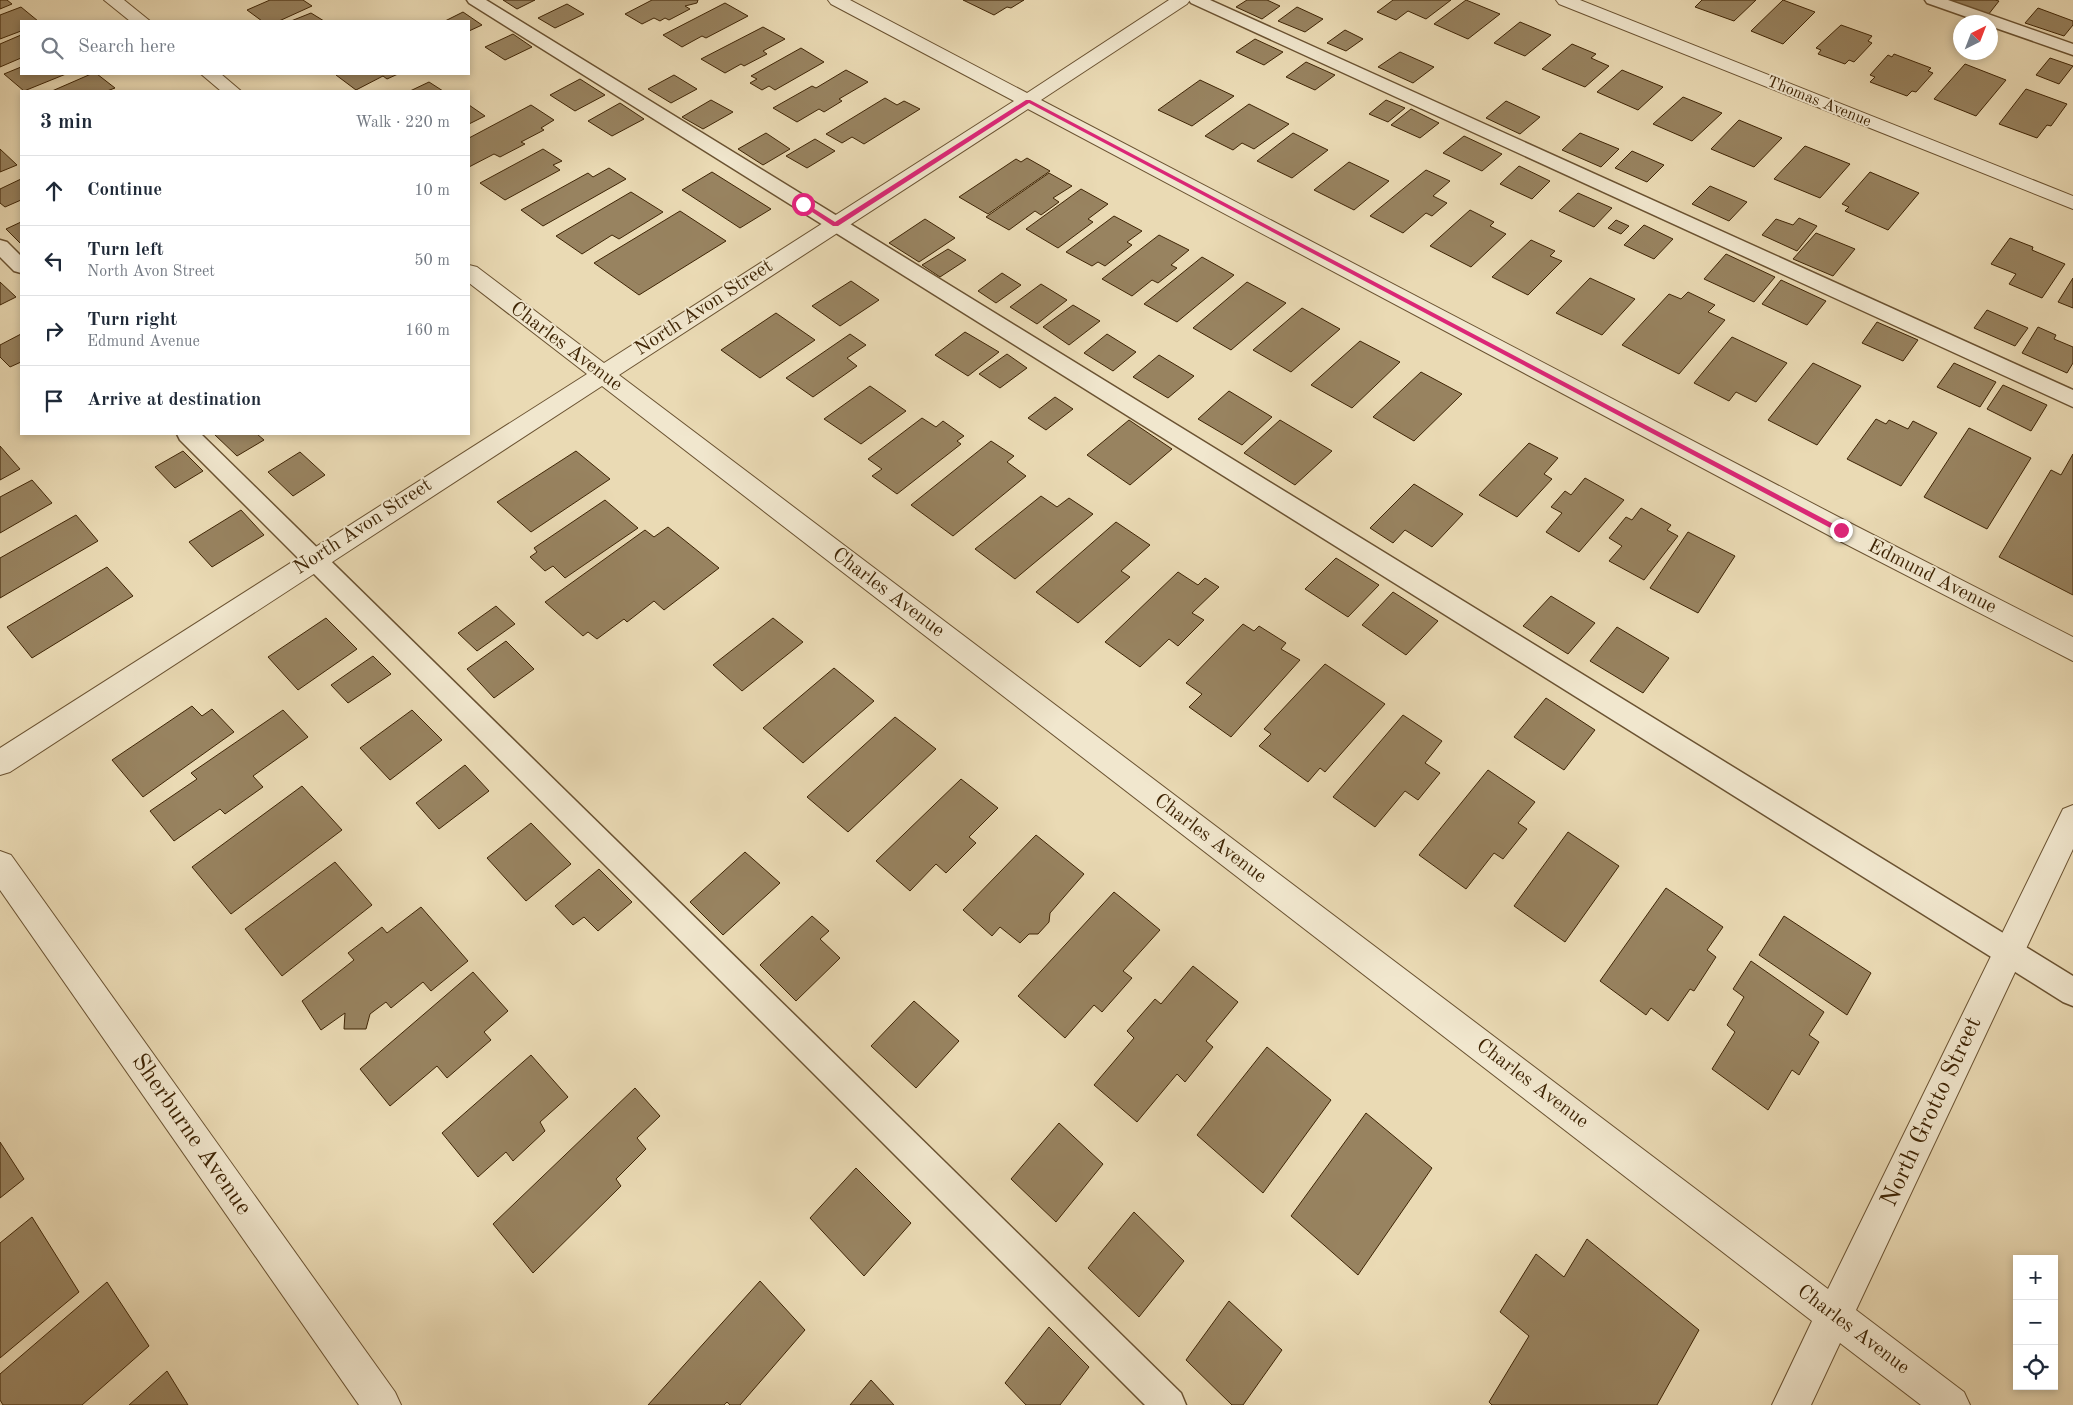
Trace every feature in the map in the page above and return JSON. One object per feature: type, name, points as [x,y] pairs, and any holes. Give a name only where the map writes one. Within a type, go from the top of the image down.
[{"type":"street","points":[[113,0],[140,20]]},
{"type":"street","name":"Edmund Avenue","points":[[837,0],[1823,521],[2073,650]]},
{"type":"street","name":"North Avon Street","points":[[0,763],[314,559],[1028,101],[1181,0]]},
{"type":"street","name":"Thomas Avenue","points":[[1566,0],[2073,203]]},
{"type":"street","points":[[211,75],[231,90]]},
{"type":"street","name":"Charles Avenue","points":[[470,273],[1951,1405]]},
{"type":"street","name":"North Grotto Street","points":[[1791,1405],[2073,818]]},
{"type":"street","name":"Sherburne Avenue","points":[[0,865],[382,1405]]},
{"type":"lane","points":[[475,0],[2073,992]]},
{"type":"lane","points":[[1196,0],[2073,398]]},
{"type":"lane","points":[[1934,0],[2073,50]]},
{"type":"lane","points":[[0,246],[20,266]]},
{"type":"lane","points":[[189,435],[1169,1405]]},
{"type":"building","points":[[0,0],[7,0],[12,4],[0,9]]},
{"type":"building","points":[[270,0],[303,0],[312,6],[281,20],[261,20],[247,10]]},
{"type":"building","points":[[503,0],[535,0],[517,9]]},
{"type":"building","points":[[652,0],[698,0],[697,3],[685,6],[690,9],[669,20],[665,18],[660,21],[654,18],[642,24],[625,14]]},
{"type":"building","points":[[963,0],[1024,0],[994,15]]},
{"type":"building","points":[[1247,0],[1267,0],[1280,6],[1262,19],[1236,7]]},
{"type":"building","points":[[1393,0],[1451,0],[1426,19],[1408,11],[1396,20],[1377,12]]},
{"type":"building","points":[[1466,0],[1500,14],[1468,39],[1434,24]]},
{"type":"building","points":[[1702,0],[1756,0],[1734,21],[1695,7]]},
{"type":"building","points":[[1783,0],[1815,12],[1783,44],[1751,31]]},
{"type":"building","points":[[1995,0],[1999,1],[1988,15],[1949,1]]},
{"type":"building","points":[[725,3],[748,16],[706,38],[702,36],[682,47],[663,35]]},
{"type":"building","points":[[567,4],[584,14],[555,28],[538,18]]},
{"type":"building","points":[[21,7],[37,20],[20,20],[20,31],[0,39],[0,15]]},
{"type":"building","points":[[1297,7],[1323,19],[1305,32],[1278,21]]},
{"type":"building","points":[[2038,8],[2073,21],[2073,25],[2064,36],[2025,23]]},
{"type":"building","points":[[463,12],[482,25],[470,31],[470,20],[447,20]]},
{"type":"building","points":[[311,13],[322,20],[294,20]]},
{"type":"building","points":[[1520,22],[1551,35],[1525,56],[1494,43]]},
{"type":"building","points":[[1841,25],[1872,36],[1868,41],[1872,43],[1854,62],[1849,60],[1845,64],[1818,54],[1821,50],[1816,48]]},
{"type":"building","points":[[763,27],[785,39],[763,51],[767,54],[744,66],[741,64],[725,73],[701,59]]},
{"type":"building","points":[[1345,30],[1363,39],[1346,51],[1327,43]]},
{"type":"building","points":[[513,34],[532,47],[505,60],[485,47]]},
{"type":"building","points":[[20,35],[20,58],[0,67],[0,44]]},
{"type":"building","points":[[1255,39],[1283,52],[1264,65],[1236,52]]},
{"type":"building","points":[[1572,44],[1596,54],[1591,58],[1609,66],[1585,87],[1542,69]]},
{"type":"building","points":[[801,48],[824,62],[775,90],[769,86],[762,90],[750,83],[757,79],[751,76]]},
{"type":"building","points":[[1400,52],[1434,67],[1413,83],[1378,67]]},
{"type":"building","points":[[1894,54],[1931,68],[1928,71],[1933,73],[1916,92],[1912,91],[1907,96],[1870,82],[1875,77],[1870,75],[1888,55],[1892,57]]},
{"type":"building","points":[[2050,58],[2073,66],[2059,84],[2036,75]]},
{"type":"building","points":[[1306,62],[1335,75],[1315,90],[1286,77]]},
{"type":"building","points":[[1965,64],[2006,80],[1976,116],[1934,99]]},
{"type":"building","points":[[20,67],[20,75],[64,75],[23,90],[4,74]]},
{"type":"building","points":[[846,70],[868,82],[839,99],[842,101],[824,112],[819,109],[797,122],[773,108],[812,86],[816,88]]},
{"type":"building","points":[[1622,70],[1663,87],[1638,110],[1597,92]]},
{"type":"building","points":[[89,75],[98,75],[115,88],[110,90],[54,90]]},
{"type":"building","points":[[336,75],[396,75],[387,79],[383,76],[356,90]]},
{"type":"building","points":[[674,75],[697,89],[671,103],[648,89]]},
{"type":"building","points":[[580,79],[605,95],[575,111],[550,95]]},
{"type":"building","points":[[1200,80],[1234,96],[1192,126],[1158,110]]},
{"type":"building","points":[[429,82],[441,90],[412,90]]},
{"type":"building","points":[[2026,89],[2067,104],[2051,126],[2047,125],[2037,138],[1999,124]]},
{"type":"building","points":[[1683,97],[1722,113],[1692,141],[1653,124]]},
{"type":"building","points":[[885,98],[897,105],[904,101],[920,109],[864,144],[852,137],[842,143],[826,134]]},
{"type":"building","points":[[711,100],[733,112],[703,129],[682,117]]},
{"type":"building","points":[[1386,100],[1405,108],[1388,122],[1369,114]]},
{"type":"building","points":[[1506,101],[1540,117],[1520,134],[1486,118]]},
{"type":"building","points":[[620,103],[644,119],[612,136],[588,121]]},
{"type":"building","points":[[1249,104],[1289,124],[1254,149],[1242,143],[1233,150],[1205,136]]},
{"type":"building","points":[[531,105],[554,120],[541,128],[544,130],[521,142],[525,144],[500,157],[494,154],[470,166],[470,137]]},
{"type":"building","points":[[470,106],[485,116],[470,124]]},
{"type":"building","points":[[1411,109],[1439,123],[1420,138],[1391,125]]},
{"type":"building","points":[[1739,120],[1782,138],[1754,167],[1711,149]]},
{"type":"building","points":[[766,133],[790,149],[763,165],[738,149]]},
{"type":"building","points":[[1293,133],[1328,150],[1292,178],[1257,161]]},
{"type":"building","points":[[1580,133],[1619,149],[1601,167],[1562,150]]},
{"type":"building","points":[[1464,136],[1502,154],[1482,171],[1443,153]]},
{"type":"building","points":[[815,139],[835,151],[807,168],[786,156]]},
{"type":"building","points":[[1805,146],[1850,164],[1820,198],[1774,179]]},
{"type":"building","points":[[0,149],[17,165],[0,172]]},
{"type":"building","points":[[543,149],[562,161],[553,165],[560,170],[505,200],[480,183]]},
{"type":"building","points":[[1632,151],[1664,165],[1647,182],[1615,168]]},
{"type":"building","points":[[1027,158],[1050,171],[988,214],[959,197],[1016,159],[1021,162]]},
{"type":"building","points":[[1349,162],[1389,181],[1354,210],[1314,190]]},
{"type":"building","points":[[1519,166],[1550,181],[1532,199],[1500,184]]},
{"type":"building","points":[[609,168],[626,179],[543,226],[521,210],[588,173],[593,177]]},
{"type":"building","points":[[1426,170],[1450,181],[1433,196],[1447,203],[1432,216],[1426,213],[1403,233],[1370,216]]},
{"type":"building","points":[[712,172],[771,209],[740,228],[682,190]]},
{"type":"building","points":[[1870,172],[1919,193],[1888,230],[1845,211],[1849,207],[1842,204]]},
{"type":"building","points":[[1049,173],[1072,186],[1053,198],[1059,202],[1041,215],[1035,211],[1009,230],[986,217]]},
{"type":"building","points":[[20,179],[20,200],[5,207],[0,203],[0,189]]},
{"type":"building","points":[[1710,186],[1747,202],[1729,221],[1692,204]]},
{"type":"building","points":[[1081,189],[1108,204],[1088,219],[1093,222],[1058,248],[1026,229]]},
{"type":"building","points":[[631,192],[663,212],[619,239],[612,235],[582,254],[556,236]]},
{"type":"building","points":[[1578,193],[1612,208],[1594,227],[1559,211]]},
{"type":"building","points":[[1470,210],[1494,222],[1490,226],[1506,234],[1471,267],[1430,246]]},
{"type":"building","points":[[680,211],[726,241],[639,295],[594,263]]},
{"type":"building","points":[[1114,216],[1142,231],[1127,242],[1132,245],[1105,266],[1098,262],[1092,266],[1066,252]]},
{"type":"building","points":[[1799,218],[1817,226],[1797,251],[1762,235],[1776,219],[1793,225]]},
{"type":"building","points":[[925,219],[955,238],[919,262],[889,243]]},
{"type":"building","points":[[1616,220],[1629,226],[1621,234],[1608,228]]},
{"type":"building","points":[[20,222],[20,243],[6,229]]},
{"type":"building","points":[[1644,225],[1673,239],[1654,259],[1624,245]]},
{"type":"building","points":[[1816,233],[1855,249],[1833,276],[1793,259]]},
{"type":"building","points":[[1159,235],[1189,250],[1171,265],[1177,268],[1158,283],[1152,280],[1132,296],[1102,279]]},
{"type":"building","points":[[2010,238],[2033,247],[2032,250],[2065,264],[2042,298],[2009,284],[2016,274],[1991,264]]},
{"type":"building","points":[[1531,240],[1555,251],[1550,256],[1562,261],[1528,295],[1492,277]]},
{"type":"building","points":[[948,249],[966,260],[940,277],[922,265]]},
{"type":"building","points":[[1726,254],[1775,277],[1754,302],[1704,279]]},
{"type":"building","points":[[1202,257],[1234,275],[1177,322],[1144,304]]},
{"type":"building","points":[[1002,273],[1021,285],[996,303],[978,291]]},
{"type":"building","points":[[1590,278],[1635,299],[1602,335],[1556,313]]},
{"type":"building","points":[[2073,278],[2073,308],[2058,302]]},
{"type":"building","points":[[1781,280],[1826,301],[1807,325],[1762,304]]},
{"type":"building","points":[[851,281],[879,300],[840,326],[812,306]]},
{"type":"building","points":[[0,282],[16,297],[0,305]]},
{"type":"building","points":[[1247,282],[1286,303],[1231,350],[1193,328]]},
{"type":"building","points":[[1041,284],[1067,300],[1037,324],[1010,307]]},
{"type":"building","points":[[1688,292],[1715,305],[1708,312],[1725,320],[1679,374],[1622,345],[1669,294],[1681,299]]},
{"type":"building","points":[[1073,305],[1100,321],[1069,345],[1043,327]]},
{"type":"building","points":[[1302,308],[1340,329],[1291,372],[1253,350]]},
{"type":"building","points":[[1987,310],[2028,328],[2015,346],[1974,328]]},
{"type":"building","points":[[776,313],[815,340],[760,378],[721,350]]},
{"type":"building","points":[[1877,322],[1918,340],[1903,361],[1862,343]]},
{"type":"building","points":[[2038,327],[2056,335],[2054,339],[2073,347],[2073,363],[2067,373],[2022,353]]},
{"type":"building","points":[[965,332],[999,352],[968,376],[935,355]]},
{"type":"building","points":[[850,334],[866,345],[847,358],[857,366],[813,397],[786,378]]},
{"type":"building","points":[[1107,334],[1136,352],[1113,371],[1084,353]]},
{"type":"building","points":[[20,335],[20,362],[10,367],[0,357],[0,345]]},
{"type":"building","points":[[1732,337],[1787,363],[1756,402],[1736,392],[1729,401],[1694,383]]},
{"type":"building","points":[[1360,341],[1400,362],[1352,408],[1311,385]]},
{"type":"building","points":[[1007,354],[1027,368],[1000,388],[979,374]]},
{"type":"building","points":[[1159,355],[1194,376],[1168,398],[1133,377]]},
{"type":"building","points":[[1813,363],[1861,386],[1817,445],[1768,420]]},
{"type":"building","points":[[1954,363],[1996,382],[1980,407],[1937,387]]},
{"type":"building","points":[[1421,372],[1462,394],[1414,441],[1373,417]]},
{"type":"building","points":[[2003,385],[2047,405],[2031,431],[1987,409]]},
{"type":"building","points":[[870,386],[906,411],[861,444],[824,419]]},
{"type":"building","points":[[1229,391],[1272,417],[1242,445],[1198,419]]},
{"type":"building","points":[[1055,397],[1073,409],[1046,430],[1028,418]]},
{"type":"building","points":[[922,418],[936,427],[943,421],[964,436],[957,441],[961,444],[897,494],[872,476],[882,469],[868,459]]},
{"type":"building","points":[[1876,419],[1886,424],[1889,420],[1908,429],[1913,421],[1937,433],[1901,486],[1847,459]]},
{"type":"building","points":[[1129,420],[1172,449],[1130,485],[1087,455]]},
{"type":"building","points":[[1280,420],[1332,451],[1295,485],[1244,453]]},
{"type":"building","points":[[1969,428],[2031,458],[1987,529],[1924,497]]},
{"type":"building","points":[[215,435],[258,435],[264,440],[237,456]]},
{"type":"building","points":[[991,441],[1014,456],[1007,462],[1026,476],[953,536],[911,505]]},
{"type":"building","points":[[1529,443],[1558,458],[1544,474],[1552,479],[1517,517],[1479,495]]},
{"type":"building","points":[[0,446],[20,469],[0,480]]},
{"type":"building","points":[[183,451],[203,471],[175,488],[155,467]]},
{"type":"building","points":[[576,451],[610,479],[531,532],[497,502]]},
{"type":"building","points":[[300,452],[325,475],[293,496],[268,472]]},
{"type":"building","points":[[2073,454],[2073,595],[1999,557],[2051,470],[2061,475]]},
{"type":"building","points":[[1585,478],[1624,500],[1579,552],[1546,532],[1562,513],[1551,507],[1565,491],[1571,495]]},
{"type":"building","points":[[32,480],[52,503],[0,533],[0,497]]},
{"type":"building","points":[[1414,484],[1463,514],[1432,547],[1405,530],[1393,543],[1370,528]]},
{"type":"building","points":[[1041,496],[1057,507],[1069,498],[1093,514],[1015,579],[975,549]]},
{"type":"building","points":[[605,500],[638,528],[565,578],[553,566],[545,571],[530,557],[537,552],[534,548]]},
{"type":"building","points":[[1641,508],[1671,525],[1667,530],[1678,536],[1644,580],[1609,561],[1622,546],[1609,538],[1626,517],[1632,520]]},
{"type":"building","points":[[241,510],[264,535],[212,567],[189,542]]},
{"type":"building","points":[[76,515],[98,541],[0,598],[0,558]]},
{"type":"building","points":[[1116,522],[1150,545],[1121,571],[1130,577],[1078,623],[1036,592]]},
{"type":"building","points":[[668,527],[719,568],[664,610],[654,601],[627,622],[624,619],[597,639],[588,632],[583,636],[545,602],[645,530],[654,537]]},
{"type":"building","points":[[1688,532],[1735,556],[1698,613],[1650,588]]},
{"type":"building","points":[[1336,558],[1379,585],[1348,617],[1305,589]]},
{"type":"building","points":[[107,567],[133,596],[32,658],[7,627]]},
{"type":"building","points":[[1178,572],[1198,585],[1205,578],[1219,587],[1192,613],[1204,620],[1178,646],[1169,639],[1140,667],[1105,642]]},
{"type":"building","points":[[1393,592],[1438,621],[1406,655],[1362,625]]},
{"type":"building","points":[[1551,596],[1595,623],[1568,654],[1523,626]]},
{"type":"building","points":[[496,606],[515,624],[477,651],[458,633]]},
{"type":"building","points":[[326,618],[357,649],[298,690],[268,657]]},
{"type":"building","points":[[773,618],[803,642],[742,691],[713,665]]},
{"type":"building","points":[[1243,624],[1254,631],[1259,626],[1286,643],[1281,649],[1300,660],[1231,737],[1189,707],[1202,694],[1186,683]]},
{"type":"building","points":[[1617,627],[1669,658],[1643,693],[1590,661]]},
{"type":"building","points":[[506,641],[534,669],[494,698],[467,669]]},
{"type":"building","points":[[373,656],[391,674],[348,703],[331,685]]},
{"type":"building","points":[[1325,664],[1385,704],[1325,772],[1320,768],[1308,782],[1259,746],[1271,734],[1264,729]]},
{"type":"building","points":[[834,668],[874,701],[803,763],[763,728]]},
{"type":"building","points":[[1546,698],[1595,730],[1564,770],[1514,737]]},
{"type":"building","points":[[192,706],[202,716],[212,709],[234,732],[143,797],[112,760]]},
{"type":"building","points":[[283,710],[308,737],[253,776],[263,787],[225,814],[220,809],[174,841],[150,811],[197,779],[191,773]]},
{"type":"building","points":[[412,710],[442,740],[390,780],[360,748]]},
{"type":"building","points":[[1403,715],[1442,741],[1425,763],[1440,773],[1418,800],[1405,791],[1375,827],[1333,797]]},
{"type":"building","points":[[895,717],[936,749],[848,832],[807,797]]},
{"type":"building","points":[[465,765],[489,791],[439,829],[416,803]]},
{"type":"building","points":[[1488,770],[1535,802],[1518,823],[1527,829],[1503,859],[1494,853],[1466,889],[1419,855]]},
{"type":"building","points":[[961,779],[998,808],[969,837],[976,843],[946,873],[936,864],[910,891],[876,861]]},
{"type":"building","points":[[302,786],[342,830],[231,914],[192,867]]},
{"type":"building","points":[[531,823],[571,864],[526,901],[487,858]]},
{"type":"building","points":[[1568,832],[1619,866],[1565,942],[1514,906]]},
{"type":"building","points":[[1036,835],[1084,874],[1050,913],[1049,922],[1038,934],[1029,934],[1020,943],[1000,927],[992,936],[963,910]]},
{"type":"building","points":[[745,852],[780,883],[723,935],[690,902]]},
{"type":"building","points":[[335,862],[372,905],[282,976],[245,929]]},
{"type":"building","points":[[599,869],[632,902],[598,931],[584,917],[573,925],[555,906]]},
{"type":"building","points":[[1666,888],[1723,927],[1707,950],[1716,957],[1694,991],[1690,989],[1668,1021],[1651,1008],[1646,1015],[1600,981]]},
{"type":"building","points":[[1114,892],[1160,930],[1123,971],[1132,978],[1102,1012],[1094,1005],[1065,1038],[1018,996]]},
{"type":"building","points":[[421,907],[468,961],[431,991],[423,982],[391,1008],[386,1002],[370,1014],[366,1029],[344,1029],[345,1013],[321,1030],[302,1001],[354,960],[348,953],[382,927],[387,933]]},
{"type":"building","points":[[812,916],[829,931],[820,939],[840,958],[796,1001],[760,965]]},
{"type":"building","points":[[1784,916],[1871,973],[1847,1015],[1759,955]]},
{"type":"building","points":[[1751,961],[1824,1012],[1809,1035],[1819,1042],[1799,1075],[1792,1070],[1768,1110],[1712,1069],[1735,1032],[1727,1025],[1744,997],[1733,989]]},
{"type":"building","points":[[1193,966],[1238,1002],[1206,1041],[1213,1047],[1185,1082],[1177,1074],[1137,1122],[1094,1085],[1134,1038],[1127,1031],[1155,999],[1161,1004]]},
{"type":"building","points":[[473,972],[508,1011],[484,1032],[491,1040],[447,1078],[437,1066],[390,1106],[360,1069]]},
{"type":"building","points":[[914,1001],[959,1041],[916,1088],[871,1046]]},
{"type":"building","points":[[1267,1047],[1331,1100],[1263,1193],[1197,1135]]},
{"type":"building","points":[[531,1055],[568,1097],[540,1122],[545,1131],[513,1161],[506,1152],[478,1177],[442,1133]]},
{"type":"building","points":[[635,1088],[660,1116],[637,1138],[646,1149],[616,1179],[621,1186],[533,1273],[493,1224]]},
{"type":"building","points":[[1366,1113],[1432,1168],[1358,1275],[1291,1216]]},
{"type":"building","points":[[1059,1123],[1103,1164],[1056,1222],[1011,1179]]},
{"type":"building","points":[[0,1142],[24,1179],[0,1198]]},
{"type":"building","points":[[856,1168],[911,1223],[864,1276],[810,1218]]},
{"type":"building","points":[[1134,1212],[1184,1261],[1139,1317],[1088,1268]]},
{"type":"building","points":[[32,1217],[79,1292],[0,1358],[0,1243]]},
{"type":"building","points":[[1587,1239],[1699,1330],[1657,1405],[1492,1405],[1489,1402],[1529,1336],[1500,1312],[1536,1254],[1564,1277]]},
{"type":"building","points":[[760,1281],[805,1330],[740,1405],[730,1405],[727,1402],[724,1405],[648,1405]]},
{"type":"building","points":[[107,1282],[149,1346],[82,1405],[3,1405],[0,1400],[0,1374]]},
{"type":"building","points":[[1229,1301],[1282,1350],[1243,1405],[1232,1405],[1186,1360]]},
{"type":"building","points":[[1049,1327],[1089,1367],[1060,1405],[1026,1405],[1005,1383]]},
{"type":"building","points":[[167,1371],[188,1405],[129,1405]]},
{"type":"building","points":[[871,1380],[894,1405],[850,1405]]},
{"type":"route","points":[[803,204],[836,224],[1028,101],[1841,530]]}]
